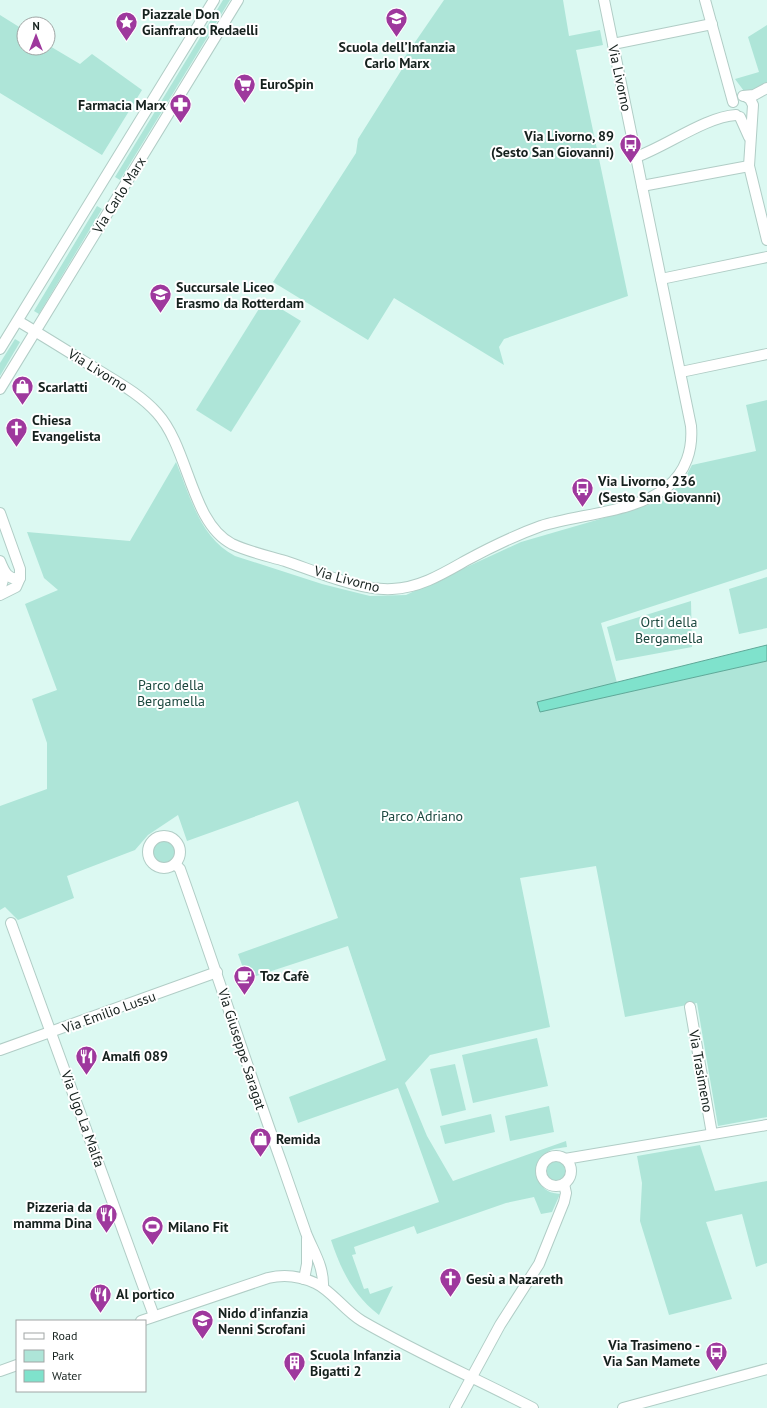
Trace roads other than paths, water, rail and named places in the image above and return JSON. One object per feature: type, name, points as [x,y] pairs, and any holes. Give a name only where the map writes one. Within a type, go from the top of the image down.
[{"type":"street","name":"Via Carlo Marx","points":[[0,349],[214,0]]},
{"type":"street","name":"Via Carlo Marx","points":[[0,389],[238,0]]},
{"type":"street","name":"Via Livorno","points":[[18,321],[132,391],[157,412],[173,436],[205,516],[213,529],[224,539],[240,547],[357,584],[387,590],[409,587],[428,580],[527,532],[552,523],[636,503],[658,494],[667,488],[682,470],[688,456],[692,439],[690,419],[604,0]]},
{"type":"street","points":[[705,0],[726,74],[732,110],[738,116],[750,139]]},
{"type":"street","points":[[613,44],[712,24]]},
{"type":"street","points":[[726,74],[744,96],[750,99],[753,107],[749,166],[767,240]]},
{"type":"street","points":[[636,157],[650,152],[721,116],[737,97],[754,95],[767,89]]},
{"type":"street","points":[[721,116],[746,116],[767,89]]},
{"type":"street","points":[[642,186],[749,166]]},
{"type":"street","points":[[661,279],[767,257]]},
{"type":"street","points":[[681,372],[767,354]]},
{"type":"street","points":[[0,512],[18,562],[20,578],[16,587],[3,592]]},
{"type":"street","points":[[1,564],[8,576],[13,579],[20,578]]},
{"type":"street","points":[[1,564],[3,592]]},
{"type":"street","points":[[3,592],[8,576]]},
{"type":"street","name":"Via Giuseppe Saragat","points":[[175,864],[180,869],[217,972],[266,1120],[307,1235],[320,1266],[323,1287]]},
{"type":"street","name":"Via Ugo La Malfa","points":[[11,923],[154,1316]]},
{"type":"street","name":"Via Emilio Lussu","points":[[0,1050],[52,1033],[217,972]]},
{"type":"street","name":"Via Trasimeno","points":[[690,1007],[712,1134]]},
{"type":"street","points":[[565,1159],[571,1169],[570,1177],[564,1184],[556,1186],[549,1184],[543,1179],[541,1169],[544,1162],[550,1157],[557,1156],[565,1159],[575,1156],[591,1156],[767,1125]]},
{"type":"street","points":[[571,1169],[591,1156]]},
{"type":"street","points":[[455,1408],[506,1315],[539,1264],[564,1202],[566,1193],[564,1184]]},
{"type":"street","name":"Via Giuseppe Saragat","points":[[304,1279],[306,1268],[307,1235]]},
{"type":"street","points":[[144,1320],[270,1277],[286,1276],[304,1279],[323,1287],[344,1308],[361,1320],[533,1408]]},
{"type":"street","points":[[0,1371],[16,1365]]},
{"type":"street","points":[[623,1408],[767,1369]]},
{"type":"water","points":[[767,645],[767,661],[540,712],[537,702]]},
{"type":"place","name":"Scuola dell’Infanzia Carlo Marx","points":[[397,38]]},
{"type":"place","name":"Piazzale Don Gianfranco Redaelli","points":[[127,42]]},
{"type":"place","name":"EuroSpin","points":[[244,104]]},
{"type":"place","name":"Farmacia Marx","points":[[181,124]]},
{"type":"place","name":"Via Livorno, 89 (Sesto San Giovanni)","points":[[630,164]]},
{"type":"place","name":"Succursale Liceo Erasmo da Rotterdam","points":[[160,314]]},
{"type":"place","name":"Scarlatti","points":[[23,406]]},
{"type":"place","name":"Chiesa Evangelista","points":[[16,448]]},
{"type":"place","name":"Via Livorno, 236 (Sesto San Giovanni)","points":[[582,508]]},
{"type":"place","name":"Toz Cafè","points":[[244,996]]},
{"type":"place","name":"Amalfi 089","points":[[87,1076]]},
{"type":"place","name":"Remida","points":[[261,1158]]},
{"type":"place","name":"Pizzeria da mamma Dina","points":[[107,1234]]},
{"type":"place","name":"Milano Fit","points":[[152,1246]]},
{"type":"place","name":"Gesù a Nazareth","points":[[451,1298]]},
{"type":"place","name":"Al portico","points":[[101,1314]]},
{"type":"place","name":"Nido d'infanzia Nenni Scrofani","points":[[203,1340]]},
{"type":"place","name":"Via Trasimeno - Via San Mamete","points":[[716,1372]]},
{"type":"place","name":"Scuola Infanzia Bigatti 2","points":[[294,1382]]},
{"type":"park label","name":"Orti della Bergamella","points":[[669,630]]},
{"type":"park label","name":"Parco della Bergamella","points":[[171,694]]},
{"type":"park label","name":"Parco Adriano","points":[[422,816]]}]
